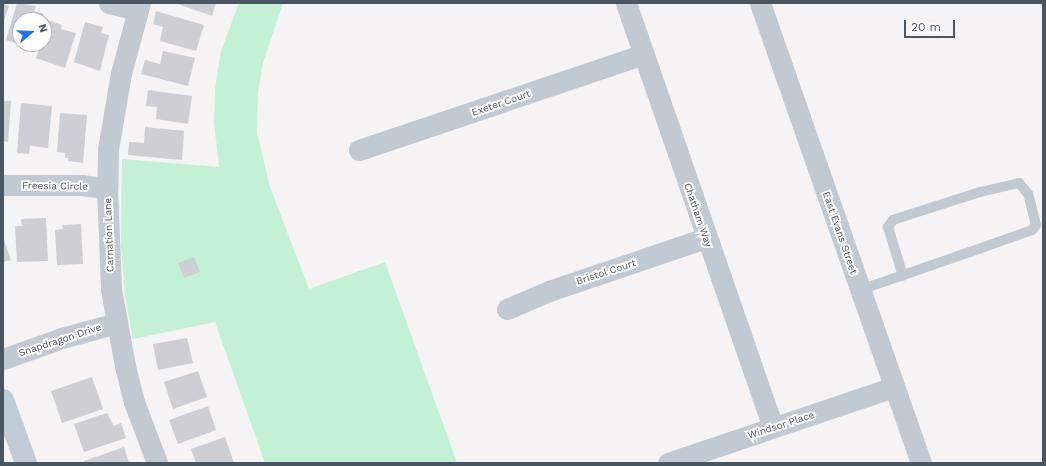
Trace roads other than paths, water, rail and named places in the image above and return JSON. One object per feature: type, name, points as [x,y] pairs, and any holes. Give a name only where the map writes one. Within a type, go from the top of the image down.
[{"type":"main road","points":[[3,400],[26,463]]},
{"type":"street","points":[[109,3],[138,7]]},
{"type":"street","name":"Chatham Way","points":[[626,3],[642,55],[773,427]]},
{"type":"street","name":"East Evans Street","points":[[760,3],[920,463]]},
{"type":"street","name":"Carnation Lane","points":[[138,7],[120,73],[108,149],[107,188],[111,289],[134,402],[157,463]]},
{"type":"street","name":"Exeter Court","points":[[359,150],[642,55]]},
{"type":"street","name":"Freesia Circle","points":[[3,185],[81,185],[107,188]]},
{"type":"street","name":"Bristol Court","points":[[507,309],[549,291],[706,238]]},
{"type":"street","name":"Snapdragon Drive","points":[[3,359],[62,338],[117,323]]},
{"type":"street","name":"Windsor Place","points":[[668,463],[894,387]]},
{"type":"lane","points":[[860,290],[903,276],[1032,230],[1036,225],[1028,194],[1019,183],[980,192],[893,220],[888,227],[903,276]]}]
